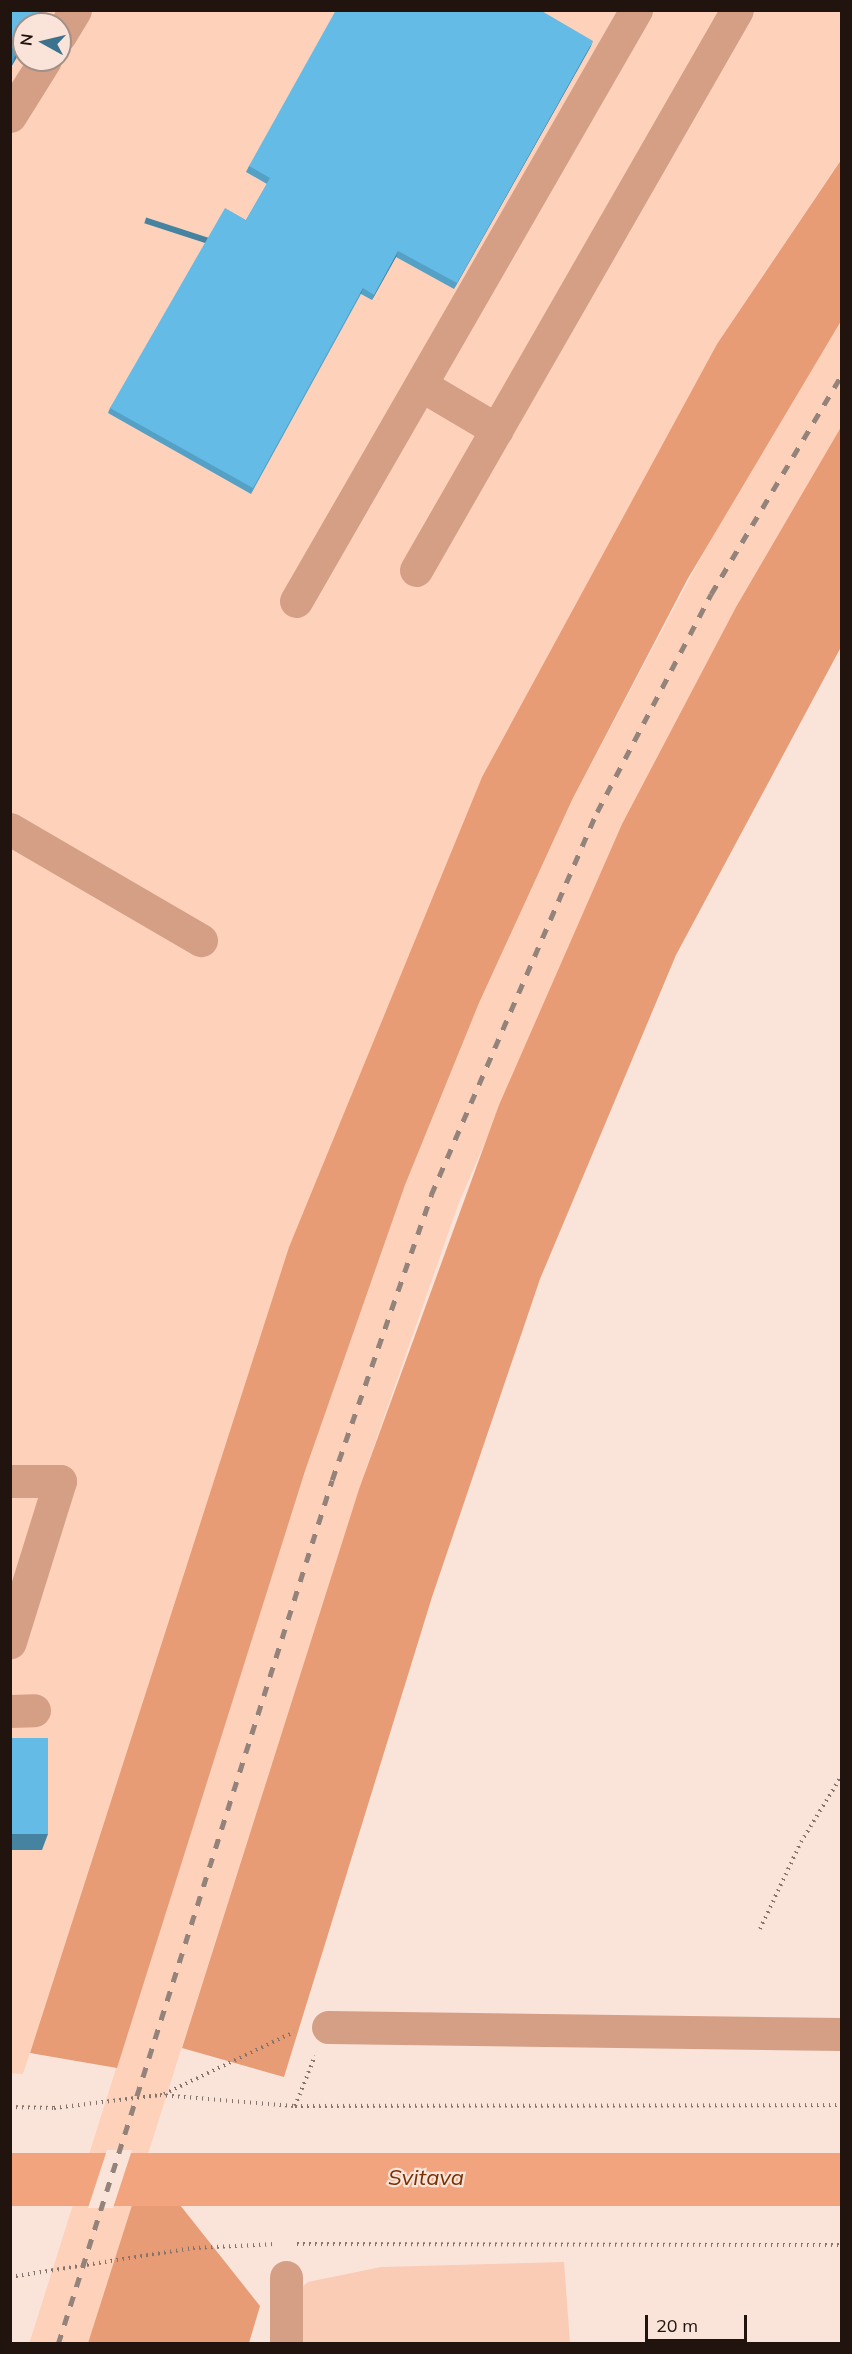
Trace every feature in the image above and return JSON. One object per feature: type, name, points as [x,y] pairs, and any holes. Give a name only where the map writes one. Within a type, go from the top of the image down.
[{"type":"street","points":[[296,601],[636,10]]},
{"type":"street","points":[[416,570],[737,10]]},
{"type":"street","points":[[10,117],[38,72]]},
{"type":"street","points":[[421,385],[496,430]]},
{"type":"street","points":[[10,829],[201,940]]},
{"type":"street","points":[[10,1481],[60,1481],[10,1642]]},
{"type":"street","points":[[328,2027],[842,2034]]},
{"type":"street","points":[[286,2277],[286,2343]]},
{"type":"path","points":[[760,1929],[801,1842],[842,1775]]},
{"type":"path","points":[[160,2095],[280,2034],[328,2027]]},
{"type":"path","points":[[295,2106],[328,2027]]},
{"type":"path","points":[[10,2108],[54,2108],[114,2097],[160,2095],[295,2106],[842,2105]]},
{"type":"path","points":[[10,2277],[194,2247],[274,2244],[842,2245]]},
{"type":"shaded area","points":[[10,11],[842,11],[841,159],[717,344],[482,777],[289,1247],[23,2074],[10,2073]]},
{"type":"shaded area","points":[[841,160],[841,321],[687,580],[572,800],[479,1003],[405,1185],[305,1471],[117,2068],[30,2053],[289,1247],[482,777],[717,344]]},
{"type":"shaded area","points":[[841,321],[841,427],[736,607],[622,824],[458,1205],[359,1489],[88,2343],[29,2344],[305,1471],[405,1185],[479,1003],[572,800],[742,480]]},
{"type":"shaded area","points":[[841,427],[841,647],[676,955],[540,1279],[432,1597],[284,2077],[182,2048],[359,1489],[499,1105],[622,824],[736,607]]},
{"type":"shaded area","points":[[132,2205],[180,2205],[260,2306],[249,2343],[88,2343]]},
{"type":"shaded area","points":[[564,2262],[570,2343],[294,2344],[296,2292],[308,2282],[381,2267]]},
{"type":"water","name":"Svitava","points":[[10,2153],[841,2153],[841,2206],[10,2206]]},
{"type":"pier","points":[[107,2150],[132,2150],[113,2208],[88,2208]]},
{"type":"building","points":[[10,10],[40,10],[39,12],[12,12],[12,48],[10,47]]},
{"type":"building","points":[[336,10],[540,10],[593,41],[457,283],[398,251],[374,295],[363,288],[253,488],[110,408],[225,208],[246,220],[270,178],[249,166]]},
{"type":"building","points":[[10,1738],[48,1738],[48,1834],[10,1834]]},
{"type":"railway","points":[[58,2344],[332,1480],[431,1195],[597,812],[711,594],[842,374]]}]
